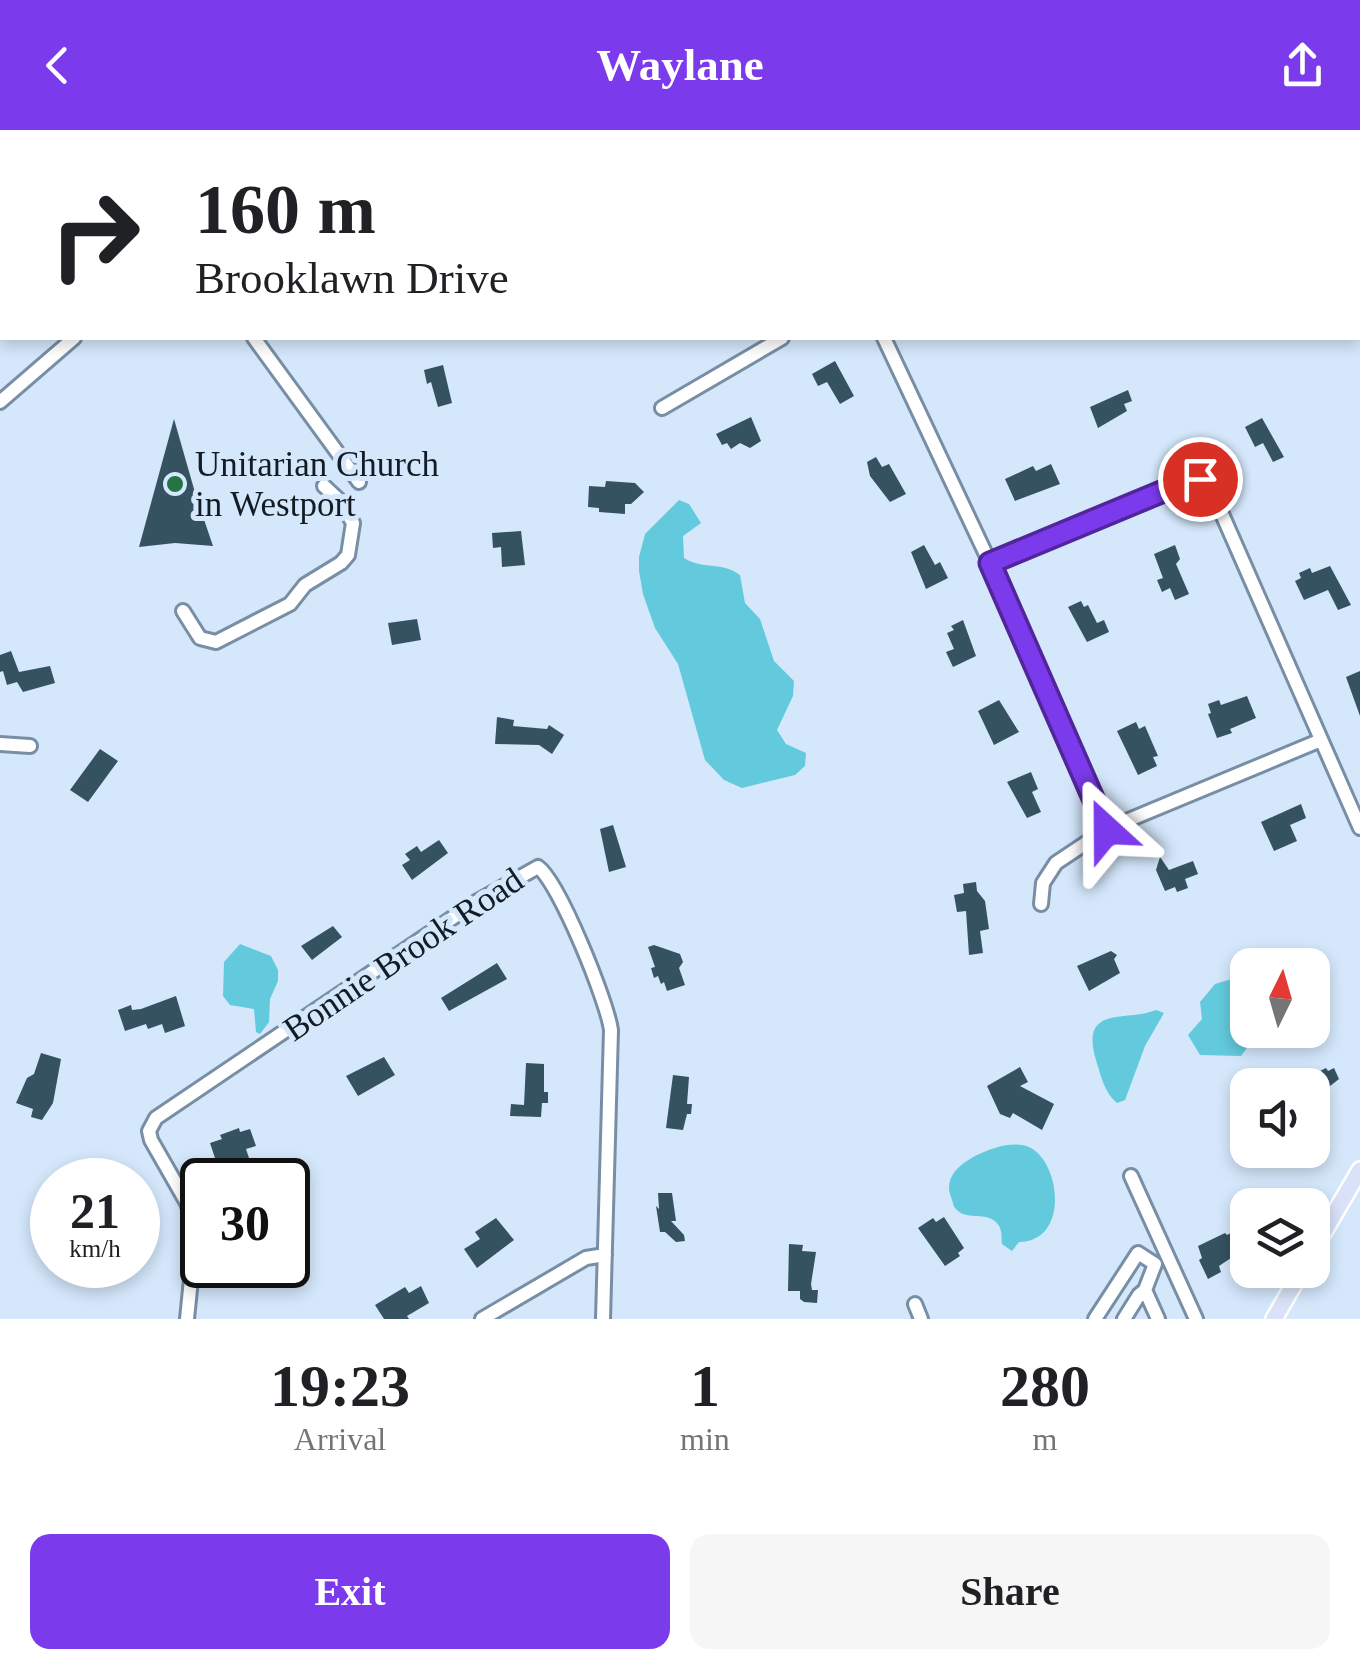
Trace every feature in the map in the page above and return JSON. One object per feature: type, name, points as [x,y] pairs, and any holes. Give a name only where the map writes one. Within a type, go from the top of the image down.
[{"type":"main road","points":[[1330,1221],[1360,1170]]},
{"type":"main road","points":[[1274,1319],[1292,1288]]},
{"type":"street","points":[[0,402],[72,340]]},
{"type":"street","points":[[255,340],[360,482]]},
{"type":"street","points":[[662,408],[779,340]]},
{"type":"street","points":[[885,340],[990,563],[1107,830]]},
{"type":"street","points":[[990,563],[1200,479],[1212,489],[1360,828]]},
{"type":"street","points":[[184,611],[200,638],[216,642],[290,604],[306,585],[342,563],[352,544],[353,524],[340,501],[324,486]]},
{"type":"street","points":[[1041,904],[1043,883],[1056,863],[1107,830],[1321,740]]},
{"type":"street","points":[[0,744],[30,746]]},
{"type":"street","name":"Bonnie Brook Road","points":[[187,1319],[196,1230],[187,1204],[151,1140],[149,1131],[156,1118],[476,902],[533,868],[543,869],[554,888],[609,1014],[604,1319]]},
{"type":"street","points":[[1132,1176],[1196,1319]]},
{"type":"street","points":[[1095,1319],[1138,1253],[1156,1264],[1145,1290],[1124,1319]]},
{"type":"street","points":[[482,1319],[586,1258],[605,1255]]},
{"type":"street","points":[[1145,1290],[1158,1319]]},
{"type":"water","points":[[679,500],[689,504],[701,523],[683,536],[684,558],[740,575],[745,603],[760,619],[774,661],[794,681],[793,696],[777,730],[786,744],[806,753],[805,766],[795,775],[742,788],[724,780],[705,760],[678,664],[655,628],[639,571],[645,534]]},
{"type":"water","points":[[240,944],[271,956],[278,970],[269,1022],[260,1034],[256,1032],[254,1009],[230,1005],[223,996],[224,962]]},
{"type":"water","points":[[1230,980],[1230,1048],[1247,1048],[1241,1056],[1200,1055],[1188,1035],[1202,1019],[1200,1002],[1215,984]]},
{"type":"water","points":[[1156,1010],[1164,1013],[1145,1046],[1125,1100],[1117,1103],[1100,1072],[1094,1030],[1109,1019]]},
{"type":"water","points":[[1007,1145],[1028,1147],[1041,1157],[1054,1186],[1055,1202],[1046,1230],[1035,1239],[1019,1242],[1012,1251],[1002,1244],[996,1222],[956,1209],[949,1187],[951,1177],[966,1162]]},
{"type":"building","points":[[835,361],[854,396],[840,404],[827,382],[818,386],[812,374]]},
{"type":"building","points":[[443,365],[452,403],[438,407],[424,370]]},
{"type":"building","points":[[1128,390],[1132,401],[1124,404],[1127,411],[1098,428],[1090,407]]},
{"type":"building","points":[[751,417],[761,441],[750,448],[740,443],[731,449],[727,443],[722,445],[716,434]]},
{"type":"building","points":[[1262,418],[1284,457],[1273,462],[1263,443],[1255,447],[1245,427]]},
{"type":"building","name":"Unitarian Church in Westport","points":[[174,419],[213,546],[175,543],[139,547]]},
{"type":"building","points":[[876,457],[882,467],[889,464],[906,494],[890,502],[870,476],[867,462]]},
{"type":"building","points":[[1051,464],[1060,484],[1015,501],[1005,479],[1033,466],[1036,471]]},
{"type":"building","points":[[606,481],[635,483],[644,492],[631,504],[625,504],[625,514],[599,512],[599,508],[588,507],[589,486],[605,487]]},
{"type":"building","points":[[521,531],[525,565],[502,567],[501,547],[493,548],[492,533]]},
{"type":"building","points":[[924,545],[948,578],[926,589],[911,552]]},
{"type":"building","points":[[1175,545],[1180,559],[1176,564],[1189,594],[1175,600],[1170,588],[1162,592],[1157,580],[1163,578],[1154,554]]},
{"type":"building","points":[[1330,566],[1351,605],[1338,610],[1328,590],[1304,600],[1295,581],[1301,578],[1299,573],[1310,568],[1312,573]]},
{"type":"building","points":[[1081,601],[1084,607],[1088,605],[1097,623],[1104,620],[1109,632],[1087,642],[1068,607]]},
{"type":"building","points":[[417,619],[421,640],[392,645],[388,623]]},
{"type":"building","points":[[963,620],[976,656],[953,667],[946,652],[954,649],[947,633]]},
{"type":"building","points":[[11,651],[19,672],[50,666],[55,683],[23,692],[17,682],[7,685],[3,671],[0,672],[0,655]]},
{"type":"building","points":[[1360,671],[1360,716],[1346,677]]},
{"type":"building","points":[[1247,696],[1256,718],[1217,738],[1208,704],[1219,700],[1221,705]]},
{"type":"building","points":[[999,700],[1019,732],[994,745],[978,711]]},
{"type":"building","points":[[497,717],[514,720],[513,726],[547,729],[549,725],[564,735],[552,754],[539,745],[495,744]]},
{"type":"building","points":[[1136,722],[1139,729],[1145,726],[1158,756],[1153,757],[1157,766],[1138,775],[1117,731]]},
{"type":"building","points":[[100,749],[118,761],[88,802],[70,790]]},
{"type":"building","points":[[1031,772],[1038,789],[1032,792],[1041,812],[1027,818],[1007,782]]},
{"type":"building","points":[[1301,804],[1306,818],[1290,825],[1297,841],[1274,851],[1261,822]]},
{"type":"building","points":[[613,825],[626,867],[609,872],[600,829]]},
{"type":"building","points":[[439,840],[448,853],[412,880],[402,865],[410,860],[405,854],[417,846],[421,852]]},
{"type":"building","points":[[1160,857],[1169,870],[1193,861],[1198,874],[1185,879],[1188,888],[1165,891],[1156,870]]},
{"type":"building","points":[[976,882],[985,901],[989,929],[980,931],[983,953],[969,955],[966,911],[957,912],[954,895],[964,893],[963,884]]},
{"type":"building","points":[[333,926],[342,937],[312,960],[301,946]]},
{"type":"building","points":[[654,945],[680,954],[683,962],[679,968],[685,985],[667,991],[658,976],[654,978],[651,968],[655,967],[648,947]]},
{"type":"building","points":[[1111,951],[1117,955],[1114,959],[1120,973],[1089,991],[1077,966]]},
{"type":"building","points":[[497,963],[507,979],[449,1011],[441,998]]},
{"type":"building","points":[[176,996],[185,1026],[165,1033],[162,1024],[125,1031],[118,1010],[131,1005],[132,1010],[141,1009]]},
{"type":"building","points":[[41,1053],[61,1059],[53,1103],[42,1120],[31,1117],[33,1109],[16,1103],[27,1078],[34,1074]]},
{"type":"building","points":[[384,1057],[395,1075],[358,1096],[346,1076]]},
{"type":"building","points":[[526,1063],[544,1064],[548,1103],[542,1103],[541,1117],[510,1116],[511,1104],[524,1105]]},
{"type":"building","points":[[1020,1067],[1028,1082],[1020,1086],[1054,1104],[1042,1130],[1013,1113],[1010,1118],[1000,1114],[987,1086]]},
{"type":"building","points":[[1334,1068],[1339,1079],[1330,1086],[1330,1070]]},
{"type":"building","points":[[673,1075],[689,1077],[687,1104],[692,1104],[691,1114],[687,1114],[683,1130],[666,1128]]},
{"type":"building","points":[[239,1128],[240,1132],[250,1129],[256,1146],[246,1149],[249,1158],[215,1158],[210,1143],[222,1139],[220,1135]]},
{"type":"building","points":[[658,1193],[672,1193],[676,1221],[671,1221],[685,1241],[676,1242],[660,1232]]},
{"type":"building","points":[[944,1217],[964,1248],[958,1253],[960,1256],[945,1266],[918,1228],[933,1218],[936,1222]]},
{"type":"building","points":[[496,1218],[514,1240],[477,1268],[464,1249],[480,1239],[475,1232]]},
{"type":"building","points":[[1230,1234],[1230,1259],[1219,1266],[1221,1272],[1208,1279],[1199,1260],[1202,1258],[1198,1246]]},
{"type":"building","points":[[789,1244],[803,1245],[802,1251],[816,1252],[811,1284],[812,1290],[818,1290],[817,1303],[804,1302],[800,1291],[788,1291]]},
{"type":"building","points":[[421,1286],[429,1303],[407,1316],[409,1319],[384,1319],[375,1305],[405,1287],[409,1293]]},
{"type":"place","name":"Unitarian Church in Westport","points":[[175,484]]},
{"type":"route","points":[[1107,830],[990,563],[1200,479]]}]
